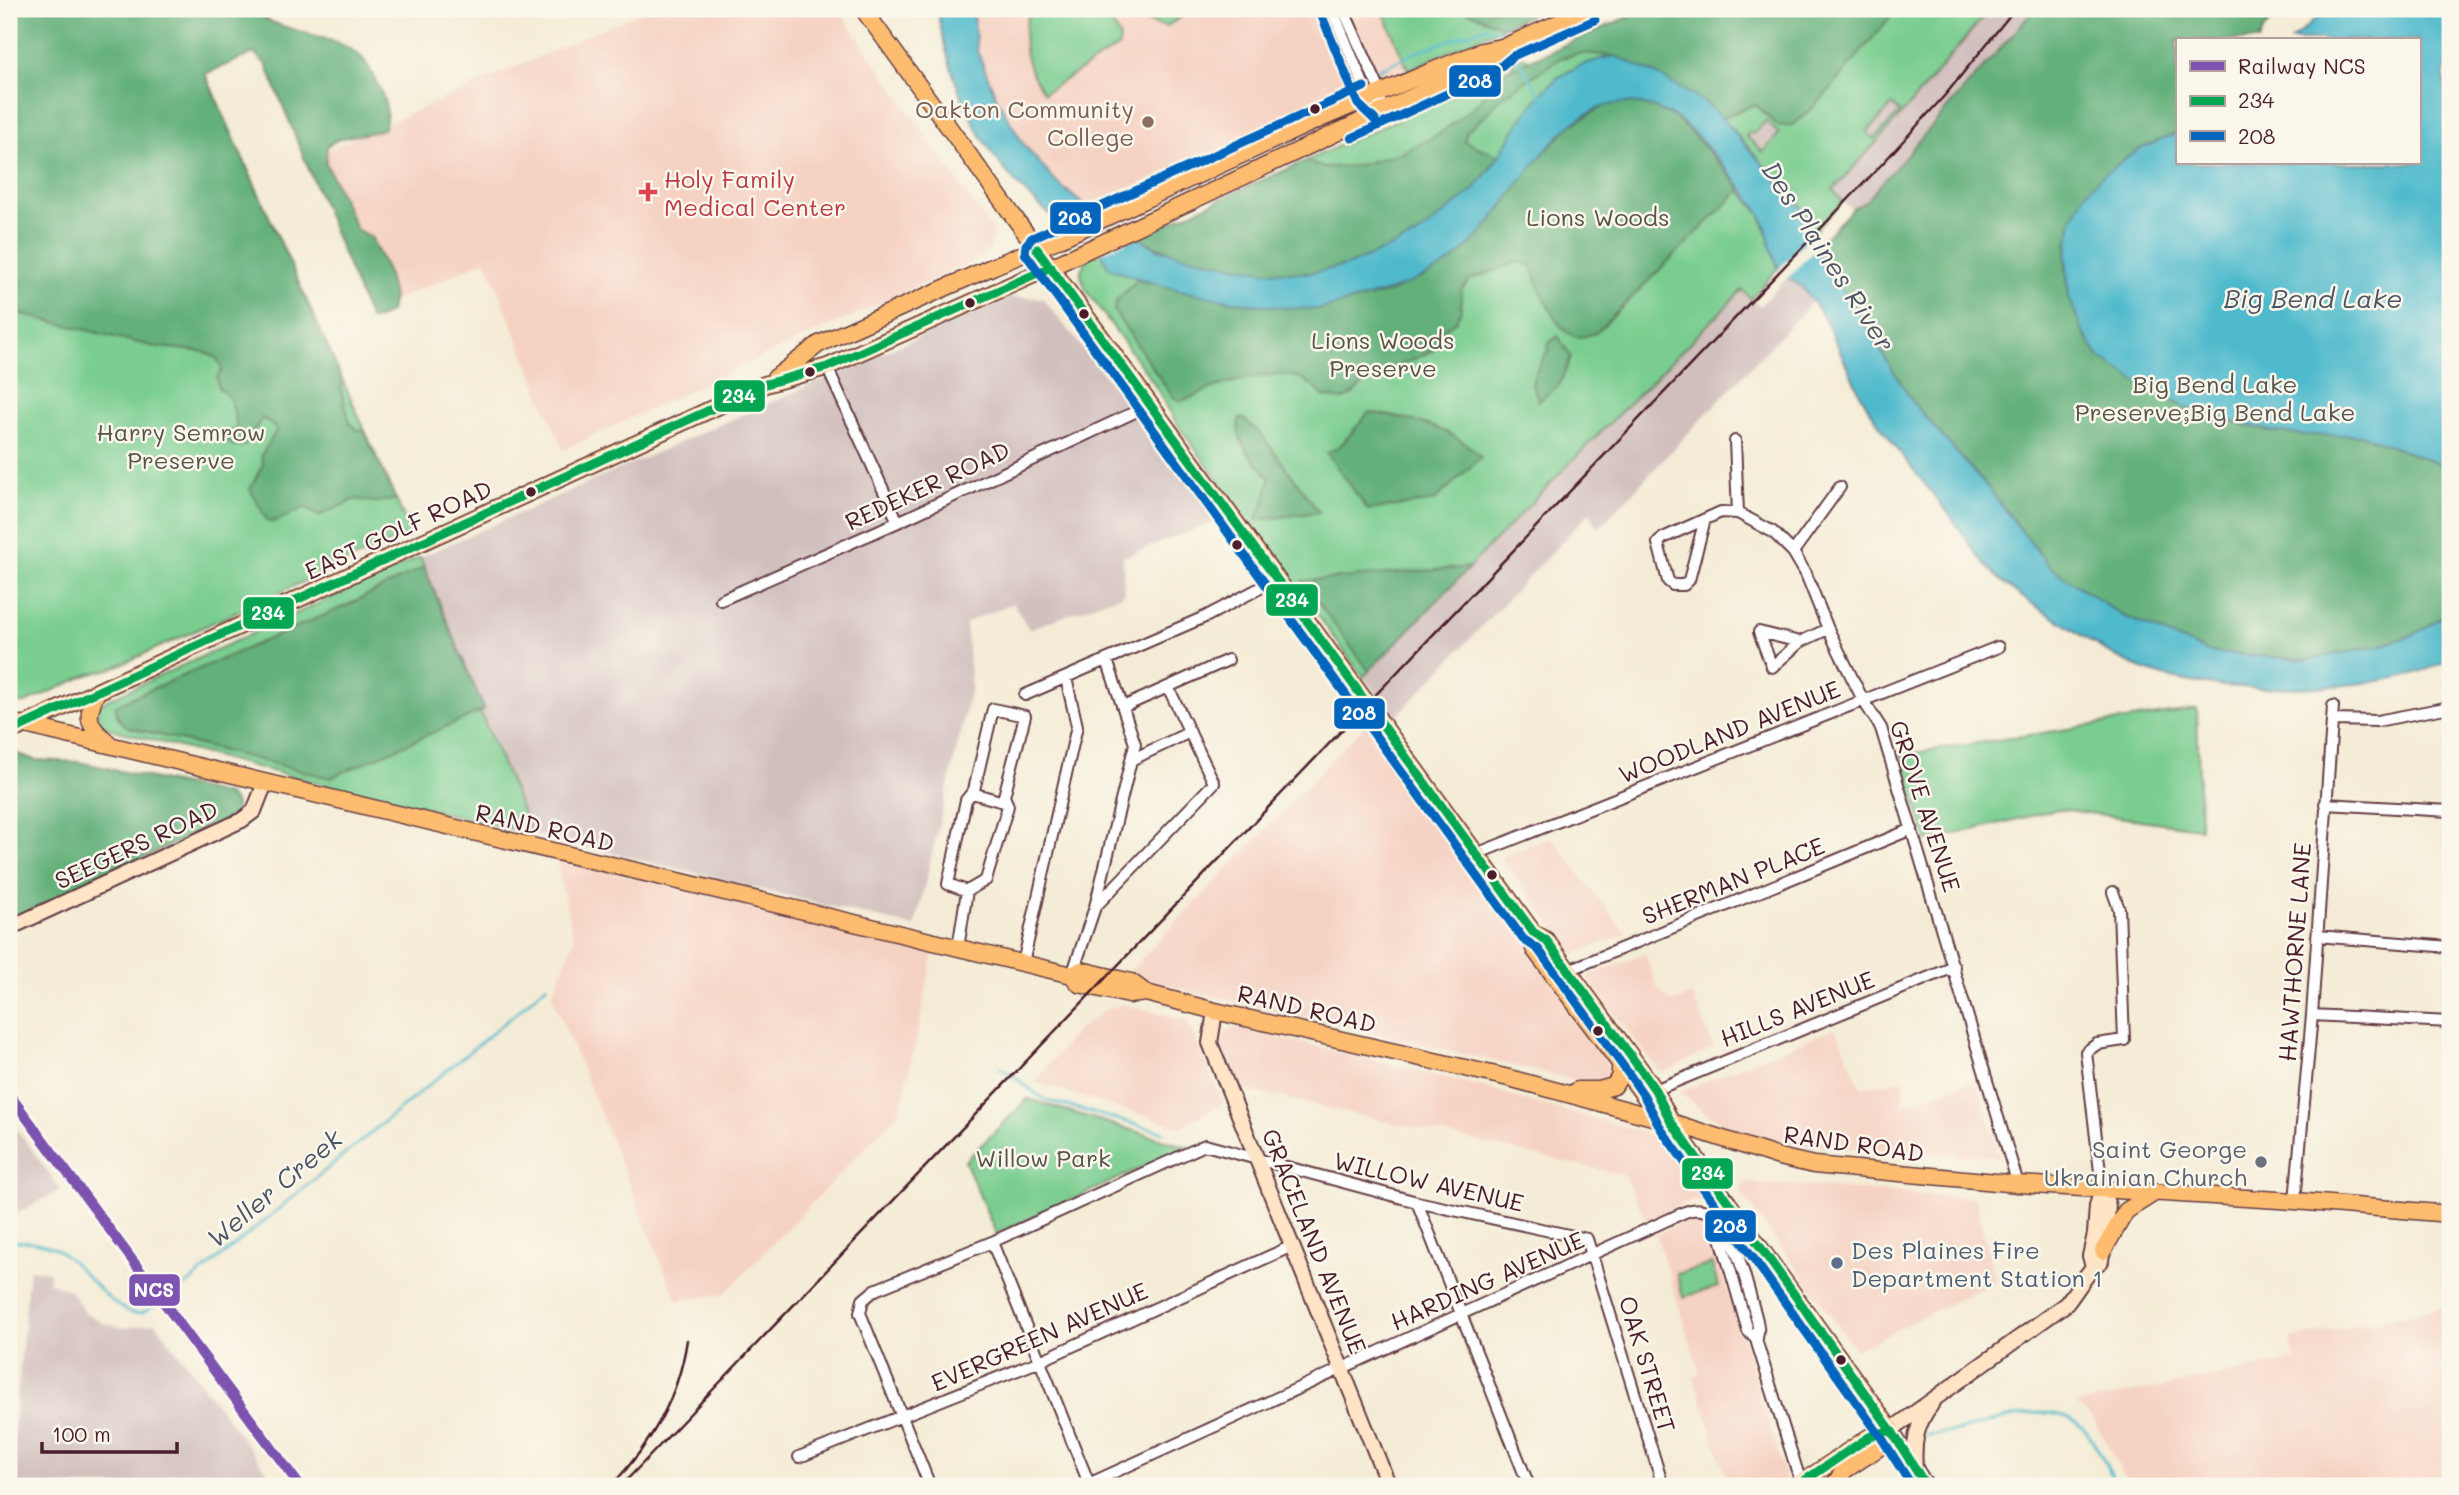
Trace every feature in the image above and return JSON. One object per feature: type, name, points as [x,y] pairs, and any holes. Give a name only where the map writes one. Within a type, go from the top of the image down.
[{"type":"main road","points":[[863,9],[1533,932],[1546,940],[1569,970],[1655,1090],[1671,1122],[1891,1430]]},
{"type":"main road","name":"EAST GOLF ROAD","points":[[766,384],[819,344],[1152,198],[1375,95],[1482,51],[1506,46],[1590,9]]},
{"type":"main road","name":"EAST GOLF ROAD","points":[[9,732],[766,384],[827,367],[1051,267],[1489,61],[1506,46]]},
{"type":"main road","points":[[97,692],[88,711],[89,719],[98,734],[113,746]]},
{"type":"main road","name":"RAND ROAD","points":[[9,721],[1072,975],[1079,984],[1129,995],[1146,993],[1554,1090],[1814,1165],[2018,1184],[2295,1201],[2450,1214]]},
{"type":"main road","points":[[1533,932],[1534,949],[1646,1098],[1671,1122]]},
{"type":"main road","points":[[1554,1090],[1610,1088],[1619,1079],[1620,1061]]},
{"type":"main road","points":[[2104,1251],[2126,1211],[2157,1192]]},
{"type":"main road","points":[[1801,1485],[1869,1437],[1891,1430]]},
{"type":"main road","points":[[1833,1486],[1845,1470],[1877,1449],[1891,1430]]},
{"type":"street","points":[[1332,9],[1382,111]]},
{"type":"street","points":[[1343,9],[1375,95]]},
{"type":"street","points":[[827,367],[898,522]]},
{"type":"street","name":"REDEKER ROAD","points":[[720,600],[898,522],[1150,405]]},
{"type":"street","points":[[1705,519],[1689,580],[1684,585],[1672,585],[1668,581],[1658,543],[1663,538],[1720,512],[1738,513],[1735,441]]},
{"type":"street","points":[[1793,552],[1840,487]]},
{"type":"street","name":"GROVE AVENUE","points":[[1738,513],[1773,532],[1793,552],[1806,574],[1828,629],[1863,700],[1881,728],[2018,1184]]},
{"type":"street","points":[[1025,695],[1208,616],[1277,579]]},
{"type":"street","points":[[1800,642],[1828,629]]},
{"type":"street","name":"WOODLAND AVENUE","points":[[1476,854],[1997,647]]},
{"type":"street","points":[[1072,975],[1096,906],[1135,744],[1107,660]]},
{"type":"street","points":[[1123,707],[1228,660]]},
{"type":"street","points":[[1023,963],[1077,726],[1066,678]]},
{"type":"street","points":[[1096,906],[1214,783],[1168,687]]},
{"type":"street","name":"HAWTHORNE LANE","points":[[2295,1201],[2312,1015],[2333,706]]},
{"type":"street","points":[[2332,720],[2377,721],[2450,707]]},
{"type":"street","points":[[993,709],[1025,716],[1004,796],[1008,806],[986,880],[967,891],[948,884],[966,800],[972,793],[993,709]]},
{"type":"street","points":[[1131,760],[1190,732]]},
{"type":"street","name":"SEEGERS ROAD","points":[[9,928],[242,820],[254,811],[265,783]]},
{"type":"street","points":[[972,793],[1007,803]]},
{"type":"street","points":[[2325,804],[2450,811]]},
{"type":"street","name":"SHERMAN PLACE","points":[[1569,970],[1912,829]]},
{"type":"street","points":[[958,948],[967,891]]},
{"type":"street","points":[[1926,1486],[1891,1430],[2066,1304],[2092,1267],[2101,1261],[2108,1206],[2102,1189],[2086,1052],[2097,1044],[2124,1040],[2119,909],[2113,892]]},
{"type":"street","points":[[2317,936],[2450,947]]},
{"type":"street","name":"HILLS AVENUE","points":[[1655,1090],[1954,967]]},
{"type":"street","name":"GRACELAND AVENUE","points":[[1215,1010],[1210,1042],[1390,1486]]},
{"type":"street","points":[[2312,1015],[2450,1021]]},
{"type":"street","name":"WILLOW AVENUE","points":[[902,1417],[860,1313],[863,1300],[875,1290],[992,1242],[1205,1145],[1417,1202],[1587,1239],[1593,1255]]},
{"type":"street","points":[[2092,1267],[2090,1256],[2102,1189]]},
{"type":"street","points":[[1417,1202],[1529,1486]]},
{"type":"street","name":"HARDING AVENUE","points":[[1088,1485],[1693,1209],[1702,1209],[1725,1228],[1737,1252],[1759,1328],[1756,1339],[1801,1485]]},
{"type":"street","points":[[992,1242],[1088,1485]]},
{"type":"street","name":"EVERGREEN AVENUE","points":[[799,1457],[1040,1361],[1292,1245]]},
{"type":"street","name":"OAK STREET","points":[[1593,1255],[1663,1486]]},
{"type":"street","points":[[1915,1469],[1915,1432],[1926,1410],[1938,1396]]},
{"type":"street","points":[[902,1417],[930,1486]]},
{"type":"shaded area","name":"Holy Family Medical Center","points":[[647,9],[838,9],[992,230],[993,239],[989,250],[979,259],[563,450],[486,260],[378,308],[316,155]]},
{"type":"shaded area","name":"Oakton Community College","points":[[973,9],[1382,9],[1408,70],[1086,207],[1054,180],[1024,145],[997,99],[977,51]]},
{"type":"shaded area","points":[[1990,9],[2067,9],[1940,167],[1852,210],[1843,201],[1811,235],[1805,212],[1722,118],[1985,15]]},
{"type":"shaded area","points":[[1770,238],[1778,268],[1751,299],[1760,306],[1786,279],[1800,286],[1813,301],[1598,529],[1590,512],[1394,719],[1363,677],[1570,463]]},
{"type":"shaded area","points":[[1010,297],[1042,298],[1122,396],[1217,521],[1123,557],[1124,594],[1029,629],[1013,603],[966,623],[971,688],[915,927],[526,832],[529,826],[480,711],[484,709],[420,557]]},
{"type":"shaded area","points":[[1366,724],[1404,772],[1604,1053],[1610,1072],[1605,1081],[1592,1083],[1576,1080],[1125,976]]},
{"type":"shaded area","points":[[1552,838],[1626,934],[1573,955],[1501,857]]},
{"type":"shaded area","points":[[556,859],[935,946],[899,1113],[724,1294],[677,1301],[552,996],[574,940]]},
{"type":"shaded area","points":[[1645,954],[1658,988],[1672,1003],[1692,995],[1714,1048],[1664,1072],[1658,1070],[1586,977]]},
{"type":"shaded area","points":[[1122,1004],[1187,1020],[1223,1103],[1181,1127],[1034,1082],[1077,1031],[1101,1012]]},
{"type":"shaded area","points":[[1235,1027],[1484,1087],[1644,1132],[1658,1138],[1672,1149],[1707,1197],[1705,1202],[1689,1201],[1648,1220],[1623,1175],[1239,1088],[1233,1082],[1221,1050],[1226,1031]]},
{"type":"shaded area","points":[[1835,1028],[1861,1087],[1905,1080],[1901,1106],[1976,1079],[2000,1157],[1790,1145],[1739,1132],[1706,1114],[1680,1092]]},
{"type":"shaded area","points":[[9,1118],[61,1190],[9,1217]]},
{"type":"shaded area","points":[[1745,1182],[1975,1198],[1995,1281],[1856,1350],[1740,1191]]},
{"type":"shaded area","points":[[1697,1216],[1706,1220],[1788,1486],[1729,1486],[1694,1377],[1700,1374],[1656,1234]]},
{"type":"shaded area","points":[[29,1269],[50,1272],[48,1282],[71,1291],[84,1312],[103,1323],[125,1328],[156,1323],[278,1486],[9,1486]]},
{"type":"shaded area","points":[[2450,1306],[2450,1486],[2129,1486],[2094,1420],[2076,1404],[2295,1360],[2290,1339]]},
{"type":"green space","points":[[9,9],[255,9],[274,23],[336,42],[351,49],[364,60],[384,99],[387,116],[384,128],[340,139],[327,146],[326,163],[357,230],[371,237],[387,271],[393,296],[390,312],[370,320],[266,64],[254,53],[205,74],[343,382],[341,389],[350,424],[358,430],[364,430],[396,500],[373,502],[356,499],[318,516],[306,507],[274,522],[267,520],[250,489],[263,464],[261,456],[277,429],[262,418],[245,445],[235,447],[228,442],[227,433],[237,429],[230,401],[218,388],[217,377],[222,370],[215,357],[205,352],[151,346],[9,311]]},
{"type":"green space","points":[[1031,9],[1103,9],[1120,37],[1119,46],[1044,93],[1032,73],[1025,52],[1025,31]]},
{"type":"green space","points":[[1137,9],[1193,9],[1166,27],[1145,21]]},
{"type":"green space","points":[[1382,9],[1543,9],[1408,70]]},
{"type":"green space","points":[[1462,9],[1543,9],[1502,27]]},
{"type":"green space","name":"Lions Woods Preserve","points":[[1646,9],[1990,9],[1902,114],[1833,190],[1843,201],[1811,235],[1805,212],[1722,118],[1689,130],[1761,215],[1778,268],[1751,299],[1742,290],[1363,677],[1177,424],[1153,382],[1086,290],[1081,270],[1086,260],[1096,252],[1101,253],[1503,72],[1512,66],[1514,59],[1522,56],[1531,60]],"holes":[[[1892,105],[1900,112],[1874,139],[1867,132]],[[1766,121],[1779,134],[1763,152],[1746,136],[1750,132],[1753,134]]]},
{"type":"green space","name":"Lions Woods","points":[[1646,9],[1897,9],[1820,101],[1793,125],[1778,126],[1755,104],[1722,118],[1707,104],[1615,56],[1581,53],[1561,58],[1499,99],[1486,115],[1467,131],[1464,141],[1499,156],[1474,191],[1459,206],[1420,234],[1351,265],[1308,273],[1265,272],[1197,260],[1136,237],[1306,161],[1321,167],[1355,166],[1401,153],[1441,133],[1478,103],[1503,72]]},
{"type":"green space","name":"Big Bend Lake Preserve;Big Bend Lake","points":[[2035,9],[2281,9],[2260,38],[2176,38],[2176,133],[2118,164],[2089,192],[2071,230],[2066,254],[2069,297],[2225,420],[2270,431],[2306,435],[2362,435],[2450,468],[2450,612],[2415,634],[2383,645],[2307,660],[2209,652],[2121,615],[2050,567],[1988,488],[1914,404],[1815,249],[1852,209],[1865,202]]},
{"type":"green space","name":"Harry Semrow Preserve","points":[[205,74],[411,533],[113,668],[87,675],[25,703],[9,704],[9,163]]},
{"type":"green space","name":"Lions Woods","points":[[1641,102],[1675,117],[1741,189],[1596,333],[1580,337],[1563,328],[1549,308],[1531,265],[1517,262],[1469,280],[1461,291],[1461,310],[1456,321],[1446,328],[1439,344],[1432,351],[1367,380],[1352,395],[1342,400],[1323,396],[1304,380],[1294,376],[1272,375],[1220,386],[1180,401],[1172,396],[1114,311],[1116,301],[1137,280],[1249,303],[1321,309],[1394,291],[1490,223],[1532,165],[1570,126],[1602,107],[1616,103]]},
{"type":"green space","points":[[1558,336],[1571,357],[1560,384],[1539,401],[1532,385],[1535,374],[1549,343]]},
{"type":"green space","points":[[1369,412],[1415,421],[1443,430],[1481,457],[1434,501],[1368,510],[1327,453],[1341,445]]},
{"type":"green space","points":[[1243,418],[1261,434],[1319,512],[1256,520],[1270,479],[1243,444],[1238,429],[1239,420]]},
{"type":"green space","points":[[420,557],[484,710],[480,712],[529,826],[526,832],[317,783],[99,726],[96,710],[109,699]]},
{"type":"green space","points":[[424,567],[484,710],[330,778],[128,727],[117,716],[116,706],[124,701],[348,605]]},
{"type":"green space","points":[[1470,567],[1369,671],[1302,581]]},
{"type":"green space","points":[[2197,709],[2200,828],[2059,809],[1927,841],[1901,755]]},
{"type":"green space","points":[[9,751],[35,760],[79,762],[228,795],[236,804],[236,815],[9,920]]},
{"type":"green space","name":"Willow Park","points":[[1028,1099],[1188,1147],[996,1234],[965,1161]]},
{"type":"green space","points":[[1712,1264],[1718,1287],[1683,1297],[1677,1274]]},
{"type":"water","points":[[937,9],[973,9],[977,51],[997,99],[1024,145],[1054,180],[1086,207],[1158,249],[1263,271],[1310,273],[1349,265],[1416,236],[1474,190],[1519,123],[1557,78],[1579,66],[1615,56],[1658,75],[1707,104],[1805,212],[1815,249],[1914,404],[1988,488],[2050,567],[2121,615],[2209,652],[2307,660],[2383,645],[2415,634],[2450,612],[2450,658],[2414,674],[2366,683],[2294,688],[2214,685],[2173,678],[2134,666],[2028,601],[2000,580],[1984,563],[1880,425],[1856,386],[1816,305],[1801,287],[1780,270],[1760,214],[1744,192],[1684,124],[1660,110],[1625,103],[1594,111],[1566,129],[1471,244],[1447,264],[1424,277],[1388,291],[1318,309],[1267,306],[1183,291],[1108,267],[1096,248],[1042,208],[1001,165],[971,118],[950,66]]},
{"type":"water","name":"Big Bend Lake","points":[[2328,9],[2450,9],[2450,58],[2444,73],[2446,105],[2450,112],[2450,468],[2362,435],[2306,435],[2270,431],[2195,412],[2151,391],[2097,355],[2082,330],[2069,297],[2066,256],[2072,219],[2084,195],[2101,176],[2140,149],[2176,133],[2176,164],[2420,164],[2420,38],[2293,38]]},
{"type":"pier","points":[[1093,207],[1140,236],[1099,254],[1057,224]]},
{"type":"pier","points":[[1814,232],[1818,246],[1784,282],[1776,272]]},
{"type":"waterway","points":[[1377,70],[1419,51],[1486,27],[1506,33]]},
{"type":"waterway","points":[[1518,58],[1541,97]]},
{"type":"waterway","name":"Weller Creek","points":[[9,1242],[31,1242],[52,1247],[62,1253],[120,1307],[132,1313],[143,1313],[179,1291],[547,985]]},
{"type":"waterway","name":"Weller Creek","points":[[1000,1068],[1046,1100],[1163,1132]]},
{"type":"waterway","name":"Weller Creek","points":[[1925,1435],[1957,1431],[2025,1414],[2058,1415],[2072,1420],[2085,1430],[2117,1486]]},
{"type":"railway","points":[[621,1486],[1883,163],[1946,94],[2015,9]]},
{"type":"railway","points":[[611,1486],[638,1454],[661,1419],[677,1382],[687,1340]]},
{"type":"rail line","name":"NCS","points":[[9,1094],[300,1486]]},
{"type":"transit line","name":"208","points":[[1321,14],[1358,104],[1375,120]]},
{"type":"transit line","name":"208","points":[[1352,138],[1494,72],[1513,56],[1595,20]]},
{"type":"transit line","name":"208","points":[[1364,87],[1032,238],[1026,245],[1025,253],[1523,939],[1538,949],[1631,1077],[1661,1129],[1881,1437],[1912,1486]]},
{"type":"transit line","name":"234","points":[[1037,249],[1533,932],[1546,940],[1641,1070],[1655,1090],[1671,1122],[1891,1430],[1926,1486]]},
{"type":"transit line","name":"234","points":[[9,732],[766,384],[827,367],[1051,267]]},
{"type":"transit line","name":"234","points":[[1801,1483],[1869,1437],[1891,1430]]},
{"type":"place","name":"Oakton Community College","points":[[1148,122]]},
{"type":"place","name":"Holy Family Medical Center","points":[[648,192]]},
{"type":"place","name":"Saint George Ukrainian Church","points":[[2261,1162]]},
{"type":"place","name":"Des Plaines Fire Department Station 1","points":[[1837,1263]]},
{"type":"water label","name":"Des Plaines River","points":[[1829,256]]}]
